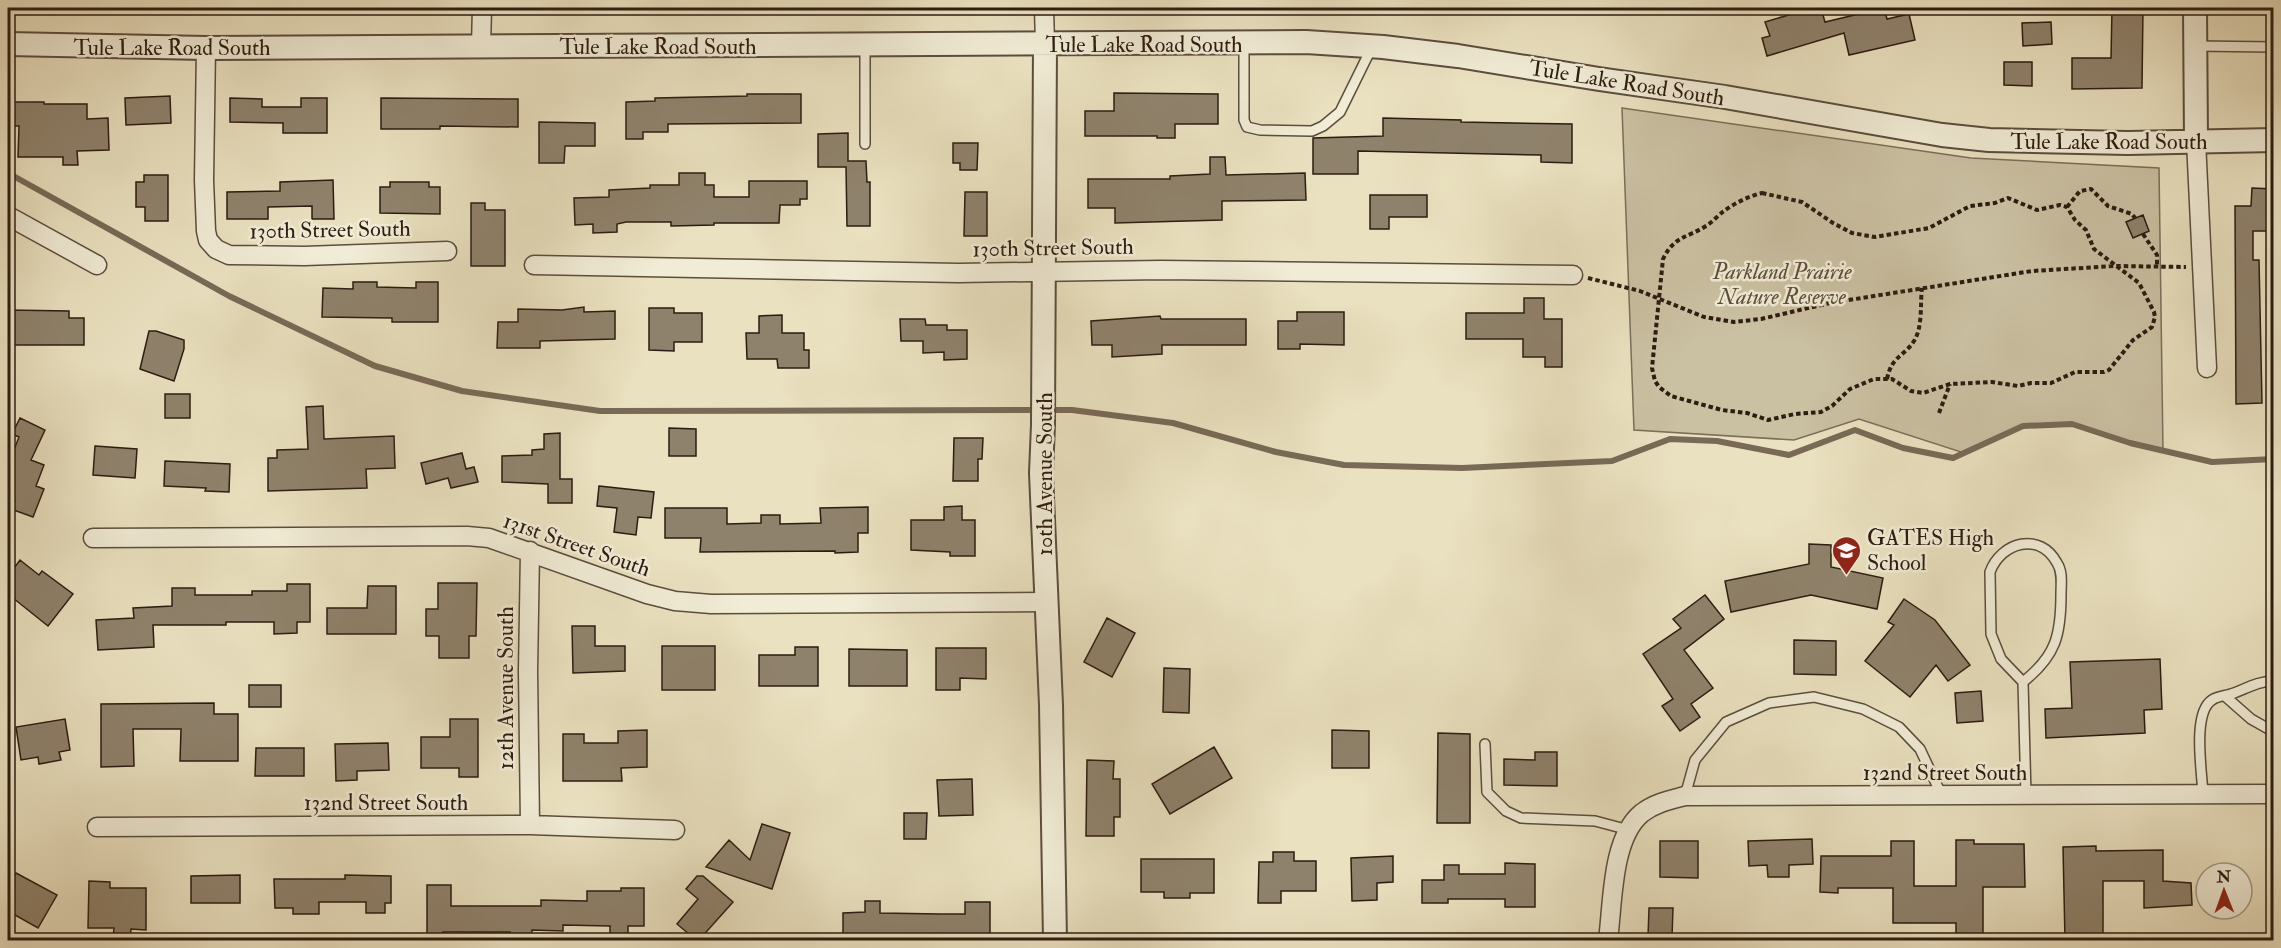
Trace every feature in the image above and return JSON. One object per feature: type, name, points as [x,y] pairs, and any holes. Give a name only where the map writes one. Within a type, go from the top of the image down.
[{"type":"street","points":[[481,46],[482,8]]},
{"type":"street","name":"10th Avenue South","points":[[1044,8],[1041,473],[1051,705],[1055,940]]},
{"type":"street","points":[[2195,8],[2196,141],[2207,368]]},
{"type":"street","name":"Tule Lake Road South","points":[[8,44],[206,48],[1306,42],[1372,46],[1458,56],[1599,80],[1725,97],[1942,135],[1989,140],[2117,143],[2274,140]]},
{"type":"street","name":"130th Street South","points":[[206,48],[204,180],[206,231],[208,240],[216,249],[229,255],[304,256],[447,250]]},
{"type":"street","points":[[8,216],[97,265]]},
{"type":"street","name":"130th Street South","points":[[534,265],[1044,272],[1161,270],[1573,274]]},
{"type":"street","name":"131st Street South","points":[[93,538],[466,536],[489,538],[647,594],[675,601],[711,604],[1045,602]]},
{"type":"street","name":"12th Avenue South","points":[[530,551],[528,670],[530,825]]},
{"type":"street","name":"132nd Street South","points":[[1629,830],[1635,819],[1656,805],[1685,796],[2274,794]]},
{"type":"street","name":"132nd Street South","points":[[97,827],[530,825],[675,830]]},
{"type":"street","points":[[1608,940],[1618,860],[1629,830]]},
{"type":"lane","points":[[1244,43],[1244,120],[1247,127],[1260,130],[1312,131],[1323,126],[1340,112],[1372,46]]},
{"type":"lane","points":[[865,45],[865,144]]},
{"type":"lane","points":[[2195,46],[2274,47]]},
{"type":"lane","points":[[2023,682],[2034,673],[2052,650],[2061,624],[2061,572],[2057,563],[2044,549],[2026,544],[2007,549],[1993,563],[1990,572],[1991,634],[2001,659],[2023,682],[2026,796]]},
{"type":"lane","points":[[2203,794],[2199,721],[2205,707],[2213,699],[2226,697],[2262,681],[2274,681]]},
{"type":"lane","points":[[1685,796],[1695,760],[1726,722],[1769,704],[1814,697],[1863,710],[1899,727],[1920,749],[1941,796]]},
{"type":"lane","points":[[2226,697],[2251,719],[2274,732]]},
{"type":"lane","points":[[1485,744],[1487,792],[1506,811],[1521,818],[1595,821],[1629,830]]},
{"type":"path","points":[[2067,207],[2080,191],[2091,189],[2108,206],[2132,214],[2134,218]]},
{"type":"path","points":[[1762,193],[1802,202],[1833,224],[1852,233],[1875,237],[1929,228],[1970,206],[1995,203],[2008,198],[2037,210],[2067,207],[2075,220],[2086,230],[2094,249],[2139,284],[2150,302],[2155,317],[2152,327],[2133,340],[2109,370],[2097,374],[2075,372],[2051,383],[2031,383],[2018,386],[1992,382],[1950,384],[1929,392],[1916,393],[1900,382],[1887,378],[1874,379],[1850,389],[1832,406],[1821,412],[1795,414],[1768,420],[1671,396],[1659,387],[1652,374],[1663,259],[1672,245],[1680,238],[1705,227],[1725,210],[1753,195],[1762,193]]},
{"type":"path","points":[[2143,234],[2157,255],[2157,267]]},
{"type":"path","points":[[1573,274],[1617,284],[1704,317],[1721,321],[1741,321],[1830,303],[2032,271],[2115,266],[2202,267]]},
{"type":"path","points":[[1887,378],[1891,364],[1911,346],[1917,336],[1922,288]]},
{"type":"path","points":[[1939,413],[1950,384]]},
{"type":"green space","name":"Parkland Prairie Nature Reserve","points":[[1622,108],[1971,158],[2159,168],[2163,451],[2072,424],[2023,426],[1964,453],[1859,419],[1794,440],[1634,430]]},
{"type":"building","points":[[1812,8],[1821,8],[1825,22],[1884,8],[1887,19],[1909,14],[1915,40],[1849,55],[1844,33],[1767,56],[1762,38],[1770,36],[1765,22]]},
{"type":"building","points":[[2112,8],[2143,8],[2142,88],[2072,89],[2072,58],[2111,58]]},
{"type":"building","points":[[2051,22],[2052,44],[2023,46],[2022,23]]},
{"type":"building","points":[[2004,62],[2032,62],[2032,86],[2004,85]]},
{"type":"building","points":[[1114,93],[1218,94],[1218,124],[1175,124],[1175,138],[1085,136],[1085,111],[1114,111]]},
{"type":"building","points":[[747,94],[801,94],[801,123],[668,124],[668,132],[643,132],[643,139],[626,139],[626,102],[655,101],[655,98],[747,96]]},
{"type":"building","points":[[170,96],[171,123],[126,125],[125,98]]},
{"type":"building","points":[[230,98],[262,99],[262,107],[301,107],[301,98],[327,98],[327,133],[283,133],[283,123],[230,122]]},
{"type":"building","points":[[381,98],[518,99],[518,127],[440,126],[440,129],[381,129]]},
{"type":"building","points":[[8,102],[87,104],[87,119],[108,118],[109,150],[77,151],[78,165],[63,165],[63,157],[18,157],[19,126],[8,126]]},
{"type":"building","points":[[1383,118],[1572,124],[1572,163],[1541,162],[1541,155],[1358,151],[1358,174],[1313,174],[1313,138],[1383,136]]},
{"type":"building","points":[[539,122],[595,123],[595,146],[565,146],[564,163],[539,163]]},
{"type":"building","points":[[848,133],[848,161],[866,161],[867,182],[870,182],[870,226],[847,226],[846,167],[818,167],[818,134]]},
{"type":"building","points":[[953,143],[978,143],[977,170],[960,170],[960,163],[953,163]]},
{"type":"building","points":[[1210,157],[1225,157],[1226,175],[1305,173],[1306,200],[1222,201],[1222,220],[1115,223],[1115,208],[1088,208],[1088,179],[1170,179],[1170,176],[1210,174]]},
{"type":"building","points":[[679,173],[705,173],[705,185],[714,185],[714,197],[749,197],[749,181],[807,181],[807,199],[800,199],[800,205],[780,205],[779,223],[714,223],[714,225],[671,226],[671,222],[626,222],[617,224],[617,232],[593,233],[593,224],[575,225],[574,198],[609,197],[609,190],[650,188],[650,185],[679,185]]},
{"type":"building","points":[[144,175],[168,175],[168,221],[145,221],[145,207],[136,207],[136,182],[144,182]]},
{"type":"building","points":[[333,180],[334,219],[312,219],[312,206],[268,207],[268,219],[227,219],[227,192],[280,191],[280,182]]},
{"type":"building","points":[[390,182],[429,182],[429,187],[440,187],[440,214],[380,213],[380,187],[390,187]]},
{"type":"building","points":[[2252,188],[2274,189],[2274,231],[2253,231],[2253,260],[2259,260],[2262,403],[2236,404],[2235,206],[2251,206]]},
{"type":"building","points":[[965,192],[987,192],[987,236],[964,236]]},
{"type":"building","points":[[1370,195],[1427,195],[1427,217],[1389,217],[1389,229],[1370,229]]},
{"type":"building","points":[[471,203],[485,203],[485,210],[505,210],[505,266],[471,266]]},
{"type":"building","points":[[2143,215],[2149,231],[2133,238],[2126,222]]},
{"type":"building","points":[[353,282],[377,282],[377,287],[416,288],[416,282],[438,282],[438,322],[392,322],[392,318],[322,317],[323,288],[353,289]]},
{"type":"building","points":[[1524,298],[1544,298],[1544,319],[1562,319],[1562,367],[1545,367],[1545,357],[1523,357],[1523,339],[1466,339],[1466,313],[1524,313]]},
{"type":"building","points":[[584,307],[584,312],[615,311],[615,339],[540,341],[540,348],[497,348],[498,322],[518,322],[518,309],[562,310]]},
{"type":"building","points":[[649,308],[674,308],[674,313],[702,313],[702,342],[674,342],[674,351],[649,350]]},
{"type":"building","points":[[8,310],[69,311],[69,318],[84,318],[84,345],[8,345]]},
{"type":"building","points":[[1297,312],[1344,312],[1344,345],[1300,344],[1300,349],[1278,349],[1278,321],[1297,321]]},
{"type":"building","points":[[782,315],[782,333],[804,333],[804,350],[809,350],[809,368],[778,368],[777,359],[747,359],[746,333],[759,333],[759,316]]},
{"type":"building","points":[[1160,316],[1161,319],[1246,319],[1246,345],[1162,345],[1162,354],[1112,357],[1112,345],[1092,345],[1091,321]]},
{"type":"building","points":[[900,319],[925,319],[926,325],[947,325],[947,330],[967,330],[967,359],[944,360],[944,352],[923,353],[923,341],[901,341]]},
{"type":"building","points":[[149,331],[184,340],[184,349],[174,381],[140,369]]},
{"type":"building","points":[[165,394],[190,394],[190,418],[165,418]]},
{"type":"building","points":[[323,406],[324,439],[394,436],[395,468],[366,469],[367,488],[268,491],[268,458],[277,458],[277,450],[308,449],[306,407]]},
{"type":"building","points":[[20,418],[45,430],[31,460],[44,465],[36,486],[44,489],[33,517],[11,509],[15,501],[8,498],[8,465],[19,437],[12,434]]},
{"type":"building","points":[[669,428],[696,429],[696,456],[669,456]]},
{"type":"building","points":[[560,433],[560,479],[572,479],[572,503],[548,503],[548,484],[502,482],[502,456],[532,455],[532,450],[544,449],[544,434]]},
{"type":"building","points":[[954,438],[983,438],[982,459],[978,459],[978,481],[953,481]]},
{"type":"building","points":[[95,446],[137,449],[135,478],[93,475]]},
{"type":"building","points":[[462,453],[466,469],[474,467],[478,482],[451,488],[448,478],[426,484],[421,463]]},
{"type":"building","points":[[165,461],[230,464],[229,492],[205,491],[206,488],[164,486]]},
{"type":"building","points":[[599,486],[654,492],[651,518],[638,517],[636,535],[614,532],[617,508],[597,506]]},
{"type":"building","points":[[962,506],[962,520],[975,520],[975,556],[950,556],[950,552],[911,550],[911,520],[944,520],[944,507]]},
{"type":"building","points":[[868,507],[868,533],[858,533],[858,552],[700,552],[701,538],[665,538],[665,508],[727,508],[727,524],[761,523],[761,515],[780,515],[780,524],[821,523],[820,508]]},
{"type":"building","points":[[1809,544],[1831,545],[1831,567],[1883,578],[1877,609],[1811,595],[1731,612],[1725,581],[1809,564]]},
{"type":"building","points":[[20,560],[39,575],[42,571],[73,594],[48,626],[8,594],[8,576]]},
{"type":"building","points":[[438,583],[477,583],[476,636],[469,636],[469,658],[439,658],[439,636],[426,636],[426,609],[438,609]]},
{"type":"building","points":[[287,584],[310,584],[310,622],[297,622],[297,633],[274,634],[274,622],[226,622],[226,625],[153,625],[154,647],[98,650],[96,620],[134,618],[133,608],[172,606],[172,588],[195,588],[195,595],[252,595],[252,591],[287,591]]},
{"type":"building","points":[[368,586],[396,586],[396,634],[327,634],[327,608],[367,608]]},
{"type":"building","points":[[1705,595],[1724,619],[1684,650],[1713,688],[1691,704],[1700,717],[1680,731],[1662,706],[1673,699],[1643,654],[1681,628],[1673,619]]},
{"type":"building","points":[[1904,599],[1935,620],[1970,665],[1948,681],[1936,665],[1910,697],[1865,661],[1894,625],[1888,622]]},
{"type":"building","points":[[1107,618],[1135,633],[1112,677],[1084,662]]},
{"type":"building","points":[[572,626],[595,626],[595,646],[625,646],[625,671],[573,673]]},
{"type":"building","points":[[1794,640],[1836,641],[1836,675],[1794,674]]},
{"type":"building","points":[[662,646],[715,646],[715,690],[662,690]]},
{"type":"building","points":[[795,647],[818,647],[818,686],[759,686],[759,655],[795,655]]},
{"type":"building","points":[[936,648],[986,648],[986,679],[960,678],[960,690],[936,690]]},
{"type":"building","points":[[849,649],[907,650],[907,686],[849,686]]},
{"type":"building","points":[[2160,659],[2162,709],[2144,710],[2145,733],[2046,738],[2045,709],[2072,708],[2070,662]]},
{"type":"building","points":[[1164,668],[1190,669],[1189,713],[1163,712]]},
{"type":"building","points":[[249,685],[281,685],[281,707],[249,707]]},
{"type":"building","points":[[1981,691],[1983,721],[1957,723],[1955,693]]},
{"type":"building","points":[[214,703],[214,714],[238,714],[238,761],[180,761],[181,729],[133,729],[134,766],[101,767],[101,704]]},
{"type":"building","points":[[65,719],[70,750],[59,752],[61,760],[39,764],[38,757],[21,760],[16,727]]},
{"type":"building","points":[[450,719],[478,719],[478,777],[459,777],[459,768],[421,768],[421,737],[450,737]]},
{"type":"building","points":[[647,730],[647,767],[621,768],[622,781],[563,781],[563,734],[584,734],[584,743],[618,743],[618,731]]},
{"type":"building","points":[[1332,730],[1369,731],[1369,768],[1332,768]]},
{"type":"building","points":[[1438,733],[1470,734],[1470,823],[1437,823]]},
{"type":"building","points":[[388,743],[389,770],[357,771],[357,780],[336,781],[335,744]]},
{"type":"building","points":[[1214,747],[1232,778],[1170,814],[1152,784]]},
{"type":"building","points":[[256,748],[304,748],[304,776],[255,776]]},
{"type":"building","points":[[1535,752],[1557,752],[1557,786],[1504,785],[1504,759],[1535,760]]},
{"type":"building","points":[[1087,760],[1114,761],[1113,779],[1120,779],[1120,817],[1114,817],[1114,836],[1086,836]]},
{"type":"building","points":[[972,779],[973,815],[939,816],[937,780]]},
{"type":"building","points":[[904,813],[927,813],[926,839],[904,839]]},
{"type":"building","points":[[762,824],[790,833],[772,889],[706,867],[729,840],[750,860]]},
{"type":"building","points":[[1812,839],[1813,864],[1789,865],[1789,877],[1768,877],[1767,865],[1749,866],[1748,841]]},
{"type":"building","points":[[1956,840],[1974,840],[1974,844],[2024,844],[2025,887],[1983,887],[1983,938],[1956,938],[1956,923],[1893,923],[1893,888],[1838,888],[1838,893],[1820,892],[1821,856],[1891,856],[1891,841],[1914,841],[1914,886],[1956,886]]},
{"type":"building","points":[[1660,841],[1698,841],[1698,878],[1660,877]]},
{"type":"building","points":[[2096,846],[2096,851],[2163,850],[2163,881],[2191,883],[2192,905],[2144,908],[2144,881],[2103,881],[2103,940],[2065,940],[2063,847]]},
{"type":"building","points":[[1273,852],[1294,852],[1294,861],[1316,861],[1316,891],[1281,891],[1281,903],[1258,903],[1259,862],[1273,862]]},
{"type":"building","points":[[1393,856],[1393,882],[1377,883],[1377,900],[1352,901],[1351,858]]},
{"type":"building","points":[[1141,859],[1214,859],[1214,893],[1190,893],[1190,898],[1164,898],[1164,892],[1141,892]]},
{"type":"building","points":[[1505,863],[1535,864],[1535,907],[1505,907],[1505,899],[1448,899],[1448,903],[1422,903],[1422,880],[1444,880],[1444,865],[1459,865],[1459,874],[1505,874]]},
{"type":"building","points":[[16,873],[57,895],[38,928],[8,911],[8,888]]},
{"type":"building","points":[[240,875],[240,903],[191,903],[191,876]]},
{"type":"building","points":[[345,875],[391,876],[391,903],[385,903],[385,913],[366,913],[366,902],[319,902],[319,914],[293,914],[293,908],[275,908],[274,879],[345,879]]},
{"type":"building","points":[[697,876],[703,876],[733,902],[699,940],[677,924],[698,899],[686,889]]},
{"type":"building","points":[[89,881],[110,882],[110,888],[146,888],[146,930],[131,929],[130,939],[113,939],[114,928],[88,928]]},
{"type":"building","points":[[427,885],[451,885],[451,906],[541,906],[541,900],[587,901],[587,891],[644,888],[644,926],[628,926],[628,936],[610,936],[610,926],[563,925],[563,931],[532,930],[531,940],[510,940],[510,932],[443,932],[443,940],[427,940]]},
{"type":"building","points":[[865,901],[880,901],[880,913],[940,914],[965,914],[965,902],[990,902],[990,940],[843,940],[843,913],[865,912]]},
{"type":"building","points":[[1649,908],[1673,908],[1672,938],[1648,937]]},
{"type":"waterway","points":[[8,173],[229,296],[375,366],[462,391],[600,411],[1072,410],[1173,423],[1276,452],[1344,465],[1462,468],[1612,461],[1670,439],[1717,441],[1789,455],[1855,430],[1903,448],[1953,458],[2023,426],[2072,424],[2130,443],[2212,462],[2274,459]]},
{"type":"place","name":"GATES High School","points":[[1846,576]]}]
